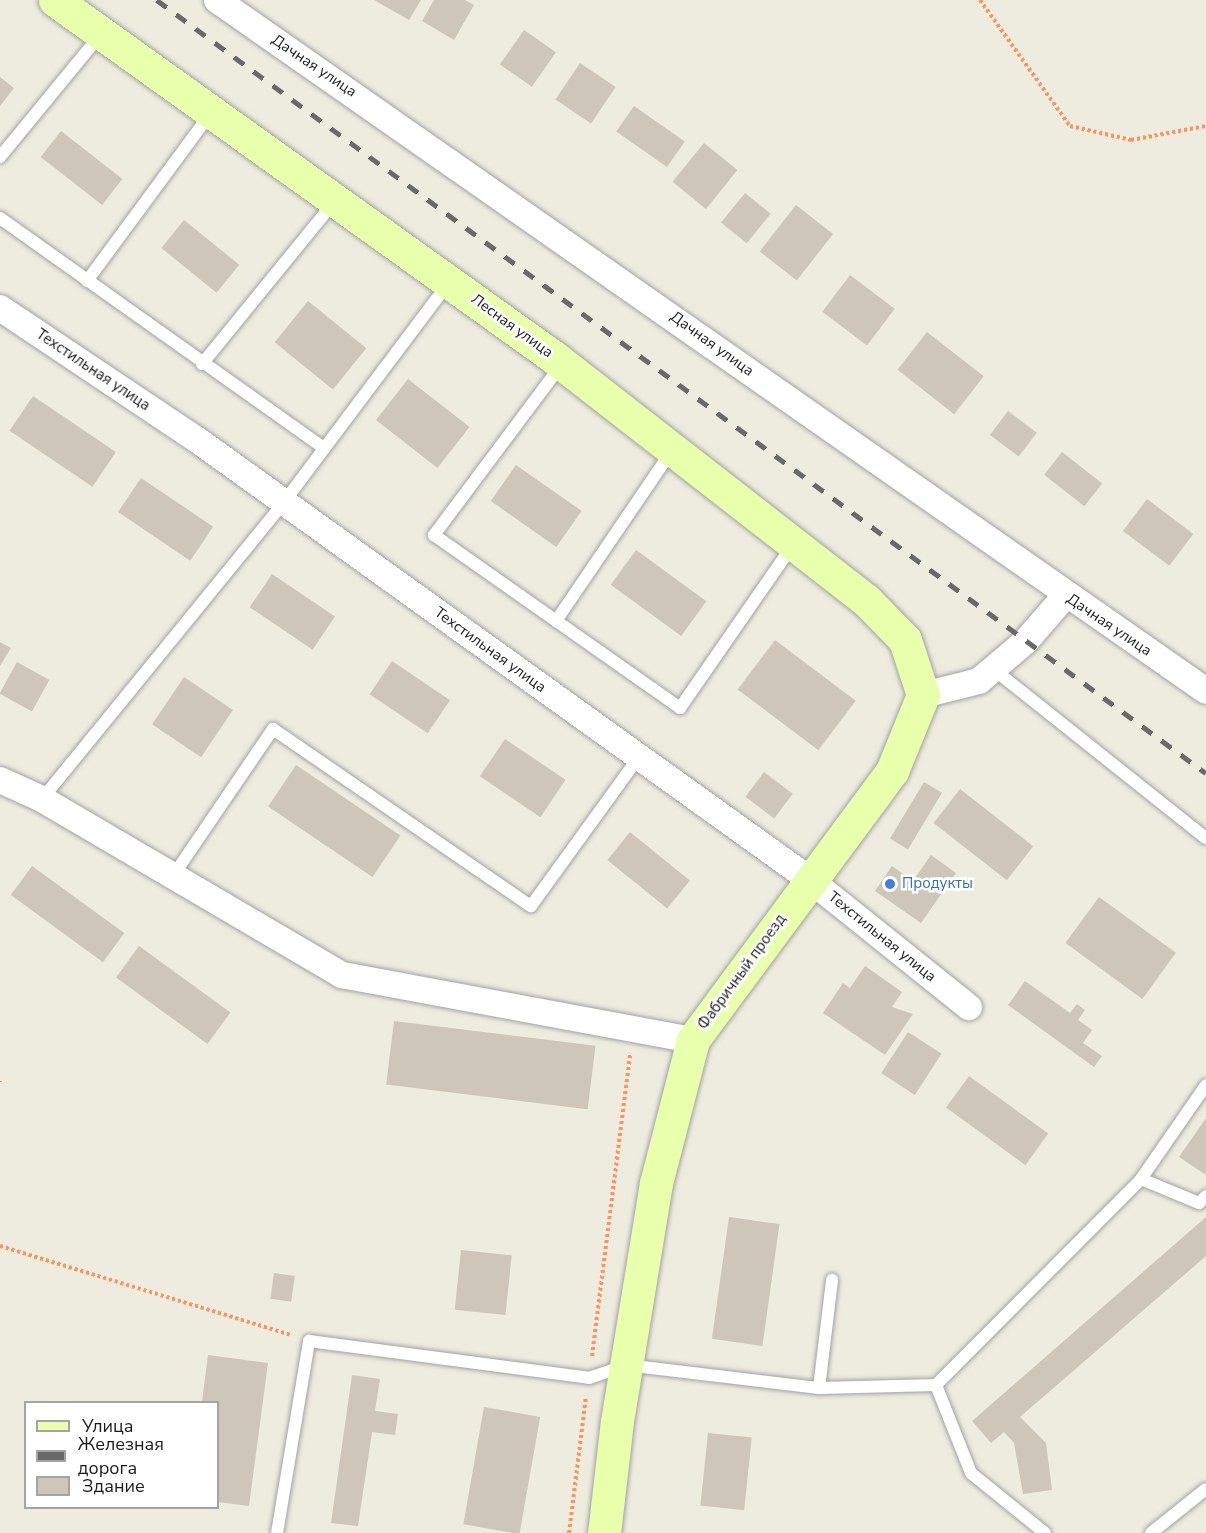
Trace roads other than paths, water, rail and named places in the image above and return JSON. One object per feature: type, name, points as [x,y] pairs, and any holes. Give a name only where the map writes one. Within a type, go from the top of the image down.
[{"type":"street","name":"Лесная улица","points":[[55,0],[213,110],[562,363],[866,600],[905,640],[923,695]]},
{"type":"street","name":"Дачная улица","points":[[217,0],[563,237],[1065,596],[1206,691]]},
{"type":"street","name":"Техстильная улица","points":[[0,308],[284,502],[639,757],[808,879],[969,1007]]},
{"type":"street","points":[[923,695],[979,681],[1026,641],[1065,596]]},
{"type":"street","name":"Фабричный проезд","points":[[604,1533],[626,1365],[656,1183],[693,1040],[808,879],[892,771],[923,695]]},
{"type":"street","points":[[0,780],[42,798],[342,975],[693,1040]]},
{"type":"lane","points":[[0,157],[102,33]]},
{"type":"lane","points":[[87,281],[213,110]]},
{"type":"lane","points":[[202,364],[337,199]]},
{"type":"lane","points":[[0,218],[202,364],[324,448]]},
{"type":"lane","points":[[42,798],[284,502],[449,281]]},
{"type":"lane","points":[[562,363],[434,535],[680,708],[794,544]]},
{"type":"lane","points":[[556,621],[672,449]]},
{"type":"lane","points":[[992,668],[1206,838]]},
{"type":"lane","points":[[173,876],[273,729],[531,906],[639,757]]},
{"type":"lane","points":[[277,1533],[309,1341],[589,1378],[626,1365],[819,1388],[936,1385],[1141,1179],[1206,1085]]},
{"type":"lane","points":[[1141,1179],[1199,1203],[1206,1196]]},
{"type":"lane","points":[[819,1388],[832,1280]]},
{"type":"lane","points":[[936,1385],[971,1473],[1045,1533]]},
{"type":"lane","points":[[1151,1533],[1206,1489]]},
{"type":"railway","points":[[157,0],[1206,773]]},
{"type":"place","name":"Продукты","points":[[890,884]]}]
